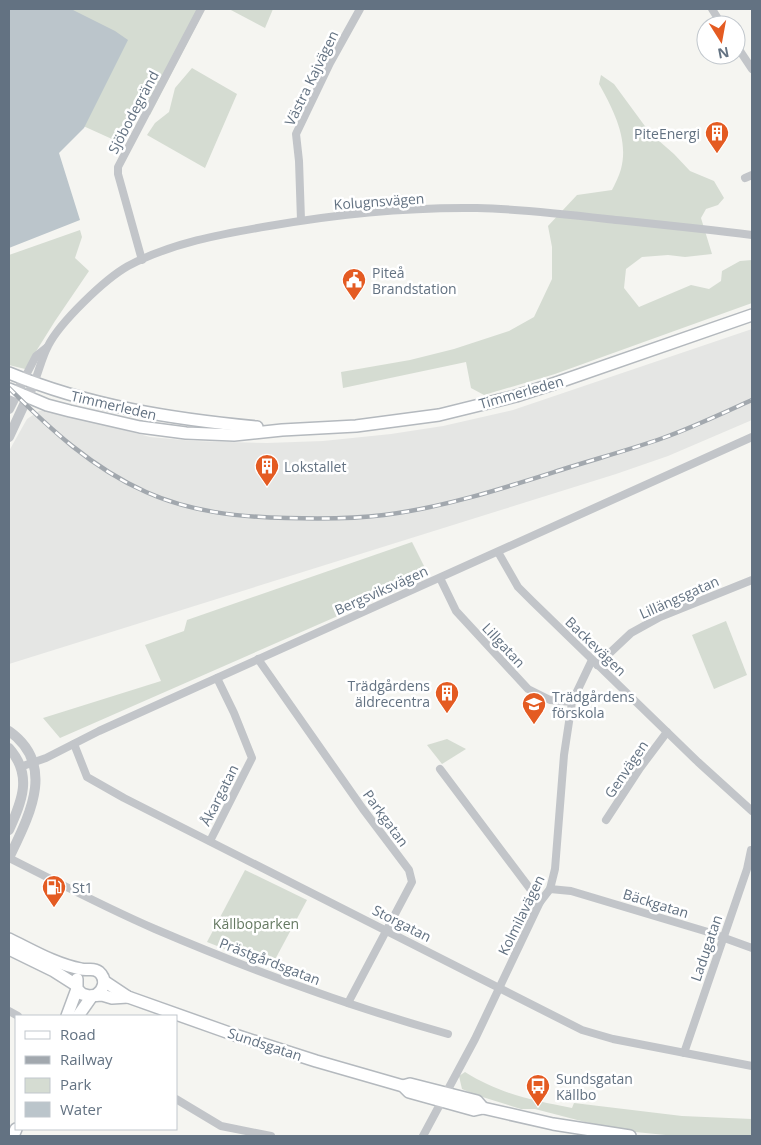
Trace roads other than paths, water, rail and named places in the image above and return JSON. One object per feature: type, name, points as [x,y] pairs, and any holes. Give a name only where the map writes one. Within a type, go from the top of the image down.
[{"type":"main road","name":"Timmerleden","points":[[13,391],[70,411],[140,427],[186,432],[234,435],[356,426],[439,415],[516,396],[752,315]]},
{"type":"main road","name":"Timmerleden","points":[[9,372],[29,381],[95,402],[137,412],[196,421],[282,430]]},
{"type":"main road","name":"Sundsgatan","points":[[9,939],[60,963],[84,970],[94,969],[102,974],[104,981],[128,996],[255,1041],[403,1086],[409,1092],[443,1097],[474,1110],[483,1108],[553,1124],[630,1136]]},
{"type":"main road","name":"Sundsgatan","points":[[9,949],[54,971],[77,987],[82,994],[112,998],[128,996]]},
{"type":"main road","points":[[68,1015],[79,974],[84,970]]},
{"type":"main road","points":[[79,1015],[94,996],[102,990],[104,981]]},
{"type":"street","name":"Sjöbodegränd","points":[[142,260],[118,174],[118,167],[201,9]]},
{"type":"street","name":"Västra Kajvägen","points":[[301,220],[296,134],[330,64],[360,9]]},
{"type":"street","name":"Kolugnsvägen","points":[[29,381],[56,333],[90,295],[128,266],[177,246],[237,231],[301,220],[352,214],[477,208],[539,211],[752,235]]},
{"type":"street","points":[[9,408],[13,391],[29,381]]},
{"type":"street","points":[[9,437],[28,397],[29,381]]},
{"type":"street","name":"Bergsviksvägen","points":[[20,765],[33,762],[74,744],[258,659],[752,437]]},
{"type":"street","name":"Backevägen","points":[[498,552],[518,587],[667,732],[752,811]]},
{"type":"street","name":"Lillgatan","points":[[440,578],[456,611],[528,689],[550,700],[572,702]]},
{"type":"street","name":"Lillängsgatan","points":[[595,662],[631,633],[660,616],[752,580]]},
{"type":"street","name":"Parkgatan","points":[[258,659],[362,807],[409,870],[412,882],[348,1003]]},
{"type":"street","name":"Kolmilavägen","points":[[423,1136],[500,988],[540,902],[550,888],[556,869],[564,755],[572,702],[580,682],[595,662]]},
{"type":"street","name":"Åkargatan","points":[[210,841],[252,758],[234,713],[217,678]]},
{"type":"street","points":[[9,731],[24,744],[33,762],[36,778],[27,821],[9,858]]},
{"type":"street","name":"Genvägen","points":[[606,820],[640,768],[667,732]]},
{"type":"street","name":"Storgatan","points":[[74,744],[87,777],[582,1030],[613,1039],[752,1066]]},
{"type":"street","points":[[9,748],[20,765],[23,779],[23,796],[9,830]]},
{"type":"street","points":[[440,769],[540,902]]},
{"type":"street","name":"Ladugatan","points":[[684,1053],[747,868],[751,850]]},
{"type":"street","name":"Prästgårdsgatan","points":[[9,858],[154,929],[260,972],[399,1021],[448,1034]]},
{"type":"street","name":"Bäckgatan","points":[[550,888],[571,891],[723,937],[752,948]]},
{"type":"street","points":[[178,1100],[221,1126],[271,1136]]},
{"type":"water","points":[[9,9],[71,9],[115,31],[128,40],[84,128],[59,153],[80,220],[9,248]]},
{"type":"railway","points":[[9,388],[56,433],[90,459],[126,482],[146,492],[197,509],[233,515],[299,518],[372,516],[454,502],[675,434],[752,400]]},
{"type":"place","name":"PiteEnergi","points":[[717,154]]},
{"type":"place","name":"Piteå Brandstation","points":[[354,301]]},
{"type":"place","name":"Lokstallet","points":[[267,487]]},
{"type":"place","name":"Trädgårdens äldrecentra","points":[[447,714]]},
{"type":"place","name":"Trädgårdens förskola","points":[[534,725]]},
{"type":"place","name":"St1","points":[[54,908]]},
{"type":"place","name":"Sundsgatan Källbo","points":[[538,1107]]},
{"type":"park label","name":"Källboparken","points":[[256,923]]}]
